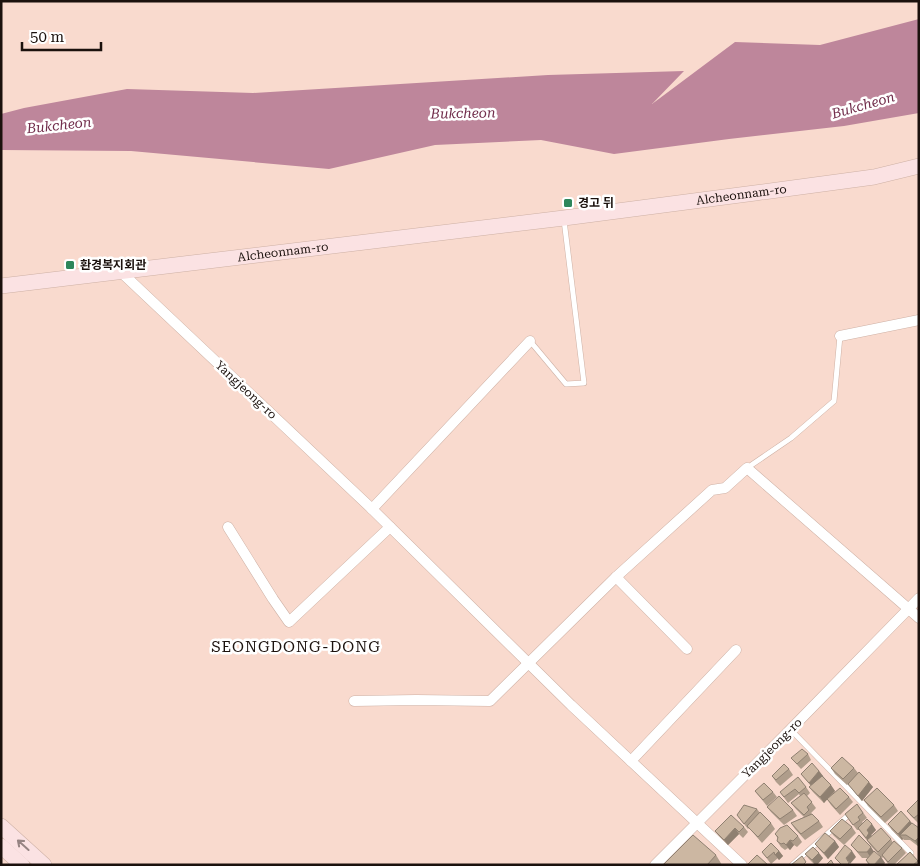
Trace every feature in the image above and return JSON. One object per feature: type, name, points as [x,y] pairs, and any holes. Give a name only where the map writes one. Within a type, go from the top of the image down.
[{"type":"street","name":"Alcheonnam-ro","points":[[1,286],[564,218],[874,177],[919,166]]},
{"type":"street","name":"Yangjeong-ro","points":[[120,271],[372,509],[528,664],[697,823],[919,598]]},
{"type":"street","points":[[840,336],[919,320]]},
{"type":"street","points":[[372,509],[530,341]]},
{"type":"street","points":[[354,701],[490,701],[616,577],[712,490],[725,488],[747,468],[919,618]]},
{"type":"street","points":[[228,527],[289,622],[390,527]]},
{"type":"street","points":[[616,577],[687,649]]},
{"type":"street","points":[[631,761],[736,650]]},
{"type":"street","points":[[655,865],[697,823],[742,865]]},
{"type":"street","points":[[1,826],[44,865]]},
{"type":"street","points":[[1,846],[16,863]]},
{"type":"lane","points":[[530,341],[566,384],[584,383],[564,218]]},
{"type":"lane","points":[[747,468],[791,438],[834,401],[840,336]]},
{"type":"lane","points":[[790,730],[912,853]]},
{"type":"lane","points":[[792,865],[861,803]]},
{"type":"water","name":"Bukcheon","points":[[919,19],[919,113],[844,126],[614,154],[541,140],[435,145],[329,169],[131,151],[1,150],[1,114],[127,89],[253,93],[548,75],[684,71],[652,104],[735,42],[820,45]]},
{"type":"building","points":[[802,749],[808,754],[797,764],[791,758]]},
{"type":"building","points":[[842,757],[854,768],[843,779],[831,768]]},
{"type":"building","points":[[812,763],[819,771],[809,783],[801,774]]},
{"type":"building","points":[[784,764],[789,769],[776,780],[772,776]]},
{"type":"building","points":[[859,772],[869,782],[858,796],[848,784]]},
{"type":"building","points":[[822,776],[831,785],[820,797],[809,787]]},
{"type":"building","points":[[798,777],[806,787],[799,793],[795,789],[784,797],[780,792]]},
{"type":"building","points":[[764,783],[773,792],[763,800],[755,791]]},
{"type":"building","points":[[840,788],[849,797],[836,809],[827,799]]},
{"type":"building","points":[[877,788],[894,805],[881,817],[864,800]]},
{"type":"building","points":[[804,793],[812,802],[807,807],[809,810],[804,815],[791,803]]},
{"type":"building","points":[[779,796],[793,810],[780,819],[767,807]]},
{"type":"building","points":[[919,799],[919,814],[914,818],[907,811]]},
{"type":"building","points":[[857,804],[863,813],[858,817],[860,820],[853,825],[845,814]]},
{"type":"building","points":[[744,805],[757,809],[744,824],[737,815]]},
{"type":"building","points":[[901,811],[910,821],[898,834],[888,824]]},
{"type":"building","points":[[760,812],[771,823],[758,837],[747,826]]},
{"type":"building","points":[[812,814],[819,821],[801,834],[791,823]]},
{"type":"building","points":[[731,815],[744,827],[739,832],[735,828],[724,840],[715,831]]},
{"type":"building","points":[[842,819],[852,827],[840,839],[830,831]]},
{"type":"building","points":[[867,819],[872,824],[867,830],[869,833],[866,838],[858,828]]},
{"type":"building","points":[[912,823],[919,828],[919,837],[915,841],[906,835],[900,835]]},
{"type":"building","points":[[787,825],[798,836],[793,841],[790,840],[786,845],[777,841],[778,837],[775,834],[780,828]]},
{"type":"building","points":[[881,828],[891,839],[878,852],[867,840]]},
{"type":"building","points":[[825,833],[835,841],[824,853],[815,844]]},
{"type":"building","points":[[693,835],[716,855],[707,865],[663,865]]},
{"type":"building","points":[[859,835],[871,847],[867,852],[858,852],[851,845]]},
{"type":"building","points":[[894,841],[902,848],[888,862],[882,855]]},
{"type":"building","points":[[771,843],[779,851],[775,855],[774,852],[767,858],[762,852]]},
{"type":"building","points":[[845,845],[852,851],[846,858],[849,863],[848,865],[842,865],[835,858]]},
{"type":"building","points":[[813,847],[819,853],[812,860],[805,854]]},
{"type":"building","points":[[874,851],[881,857],[874,865],[870,865],[866,860]]},
{"type":"building","points":[[910,852],[918,861],[913,865],[896,865]]},
{"type":"building","points":[[757,855],[768,865],[747,865]]},
{"type":"building","points":[[802,856],[806,862],[803,865],[791,865]]},
{"type":"building","points":[[831,860],[834,865],[826,865]]},
{"type":"place","name":"경고 뒤","points":[[568,203]]},
{"type":"place","name":"환경복지회관","points":[[70,265]]},
{"type":"district","name":"SEONGDONG-DONG","points":[[296,647]]}]
